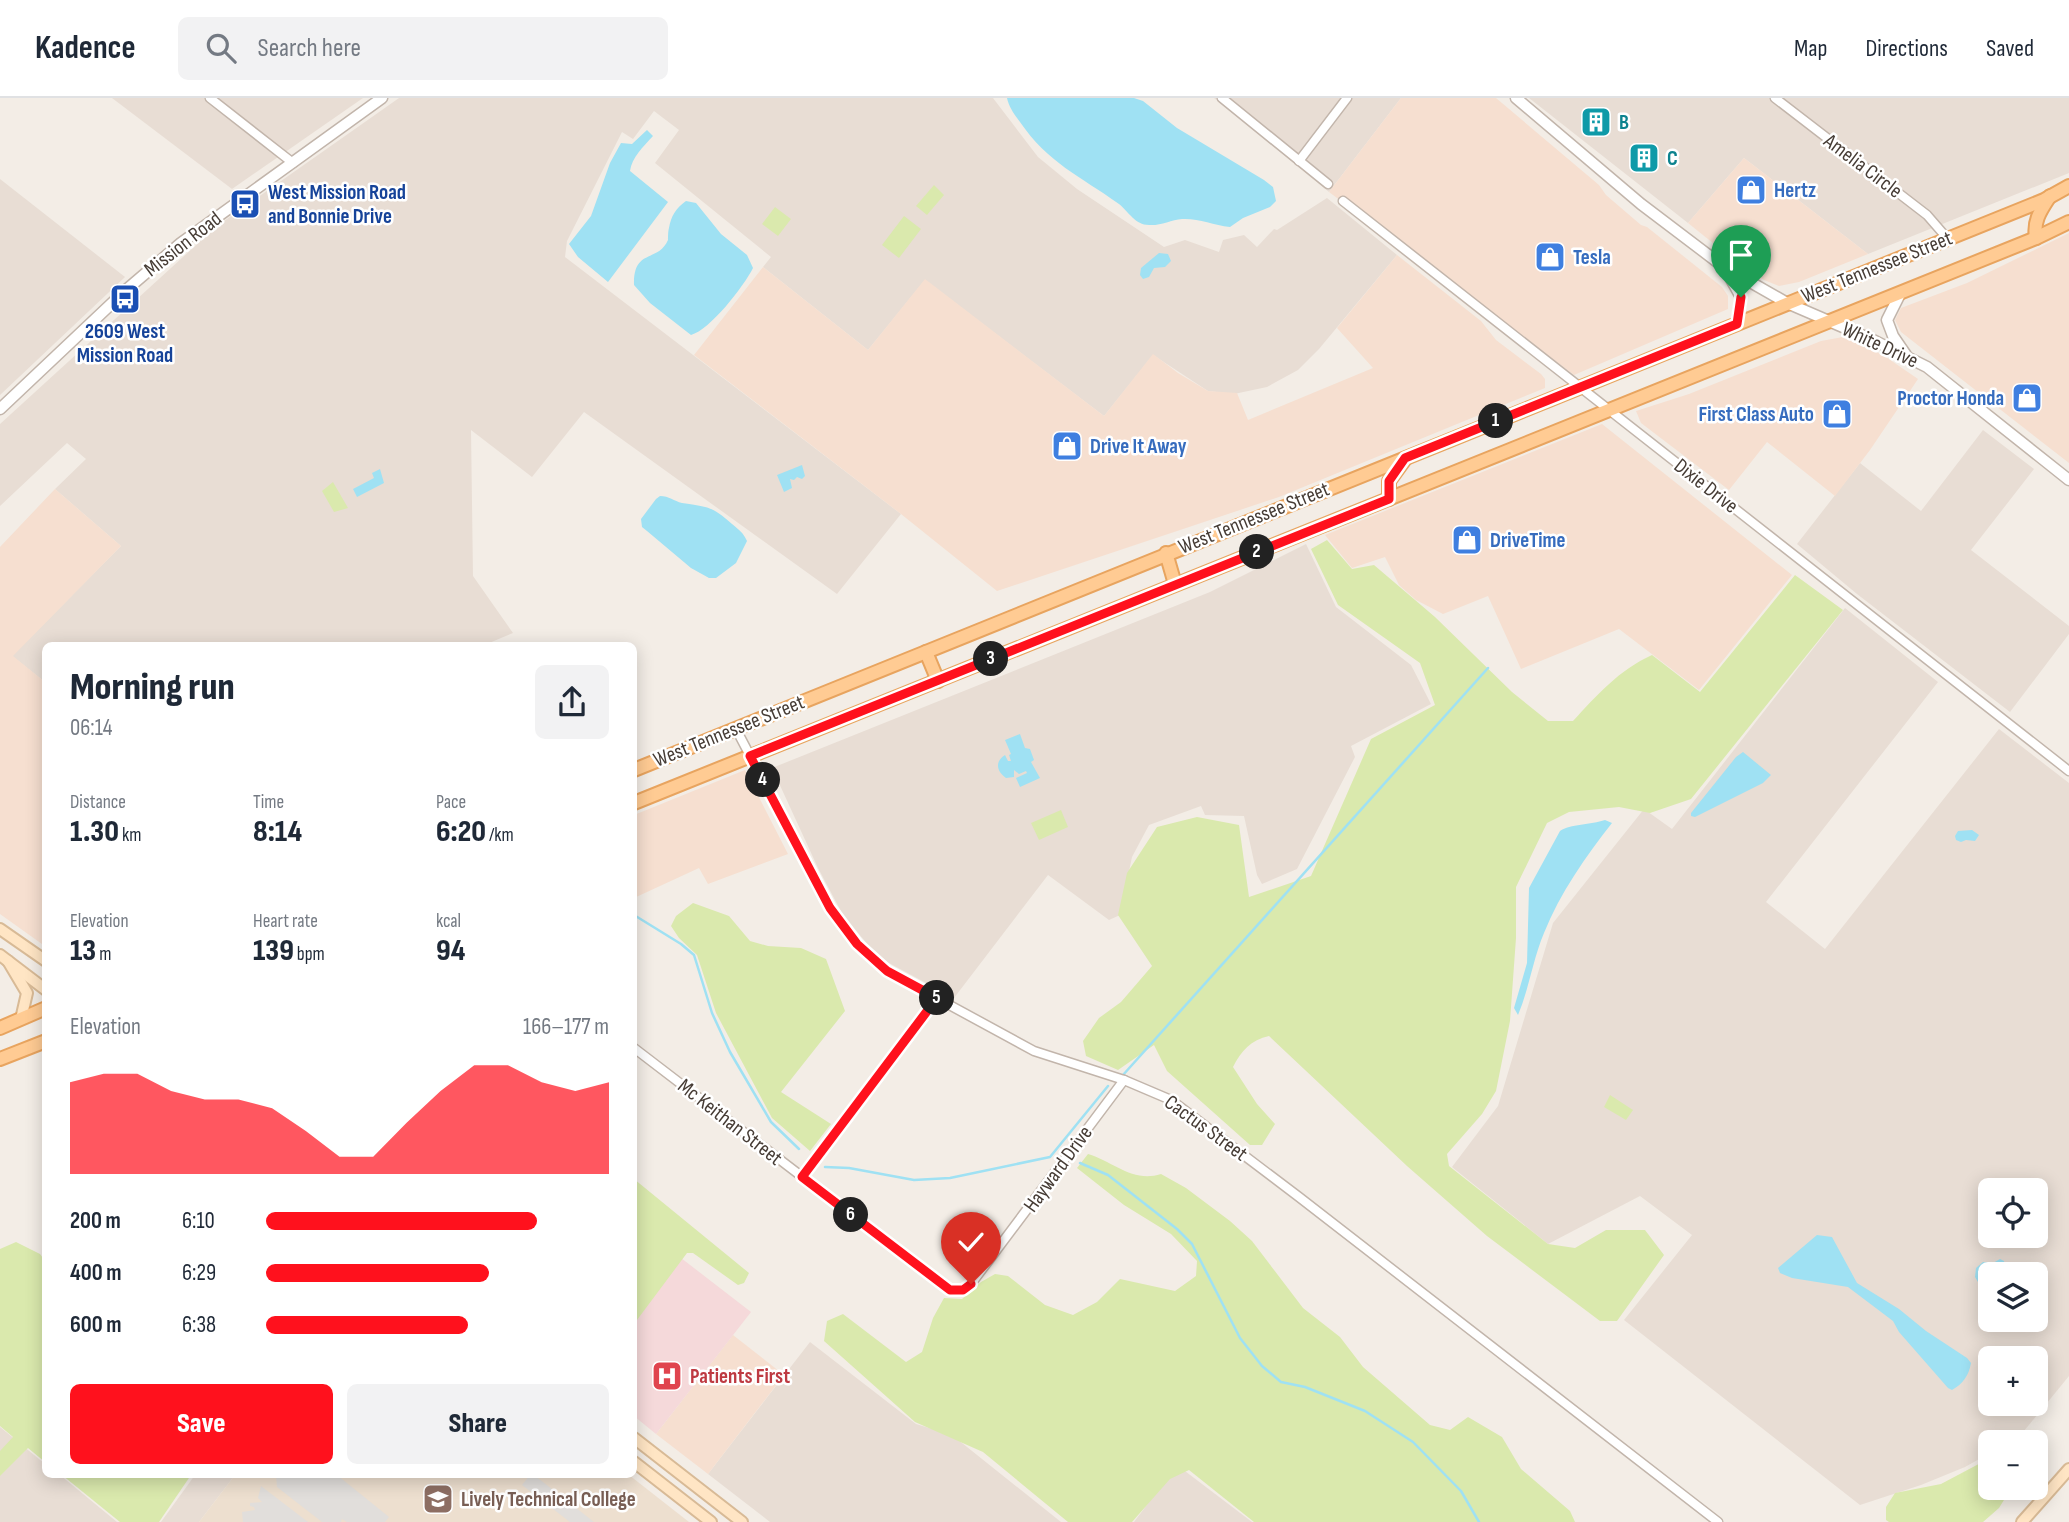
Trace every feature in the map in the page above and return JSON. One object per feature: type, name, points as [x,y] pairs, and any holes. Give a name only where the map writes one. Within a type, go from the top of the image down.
[{"type":"main road","name":"West Tennessee Street","points":[[637,769],[1737,324],[2051,196],[2069,186]]},
{"type":"main road","points":[[2036,238],[2034,228],[2037,218],[2051,196]]},
{"type":"main road","name":"West Tennessee Street","points":[[637,802],[2036,238],[2069,222]]},
{"type":"main road","points":[[1389,499],[1389,481],[1405,458]]},
{"type":"main road","points":[[1166,553],[1175,584]]},
{"type":"main road","points":[[926,652],[938,681]]},
{"type":"main road","points":[[0,929],[42,958]]},
{"type":"main road","points":[[4,958],[42,987]]},
{"type":"main road","points":[[4,958],[27,993],[21,1019]]},
{"type":"main road","points":[[0,1028],[42,1010]]},
{"type":"main road","points":[[0,1059],[42,1043]]},
{"type":"main road","points":[[637,1440],[742,1522]]},
{"type":"main road","points":[[637,1464],[711,1522]]},
{"type":"main road","points":[[2022,1522],[2069,1469]]},
{"type":"street","points":[[210,98],[293,163]]},
{"type":"street","name":"Mission Road","points":[[0,409],[126,290],[181,243],[382,98]]},
{"type":"street","points":[[1222,98],[1328,184]]},
{"type":"street","points":[[1298,161],[1347,98]]},
{"type":"street","name":"White Drive","points":[[1516,98],[1641,204],[1724,267],[1787,303],[1927,367],[2069,480]]},
{"type":"street","name":"Amelia Circle","points":[[1775,98],[1927,215],[1947,238]]},
{"type":"street","name":"Dixie Drive","points":[[1343,201],[2069,771]]},
{"type":"street","points":[[1724,267],[1741,297],[1737,324]]},
{"type":"street","points":[[1901,292],[1887,320],[1893,336],[1909,358]]},
{"type":"street","name":"Cactus Street","points":[[736,729],[830,908],[857,944],[887,971],[1034,1051],[1124,1080],[1163,1096],[1198,1119],[1718,1522]]},
{"type":"street","points":[[802,1177],[937,998]]},
{"type":"street","name":"Mc Keithan Street","points":[[637,1050],[934,1279],[950,1290],[963,1290]]},
{"type":"street","name":"Hayward Drive","points":[[963,1290],[984,1269],[1124,1080]]},
{"type":"street","points":[[657,1480],[669,1465]]},
{"type":"shaded area","points":[[112,98],[363,98],[232,189]]},
{"type":"shaded area","points":[[399,98],[993,98],[1038,157],[1077,189],[1164,247],[1185,240],[1219,252],[1223,240],[1244,235],[1257,247],[1274,229],[1277,230],[1327,198],[1397,255],[1319,349],[1298,370],[1267,387],[1234,394],[1208,391],[1153,355],[1104,416],[925,280],[868,350],[763,267],[771,257],[655,163],[679,130],[654,111],[633,139],[622,132],[567,241],[565,257],[901,514],[837,594],[584,412],[532,477],[471,430],[473,576],[513,633],[492,642],[42,642],[42,680],[12,656],[121,546],[55,489],[86,459],[67,443],[0,506],[0,424],[217,226]]},
{"type":"shaded area","points":[[1214,98],[1401,98],[1329,192]]},
{"type":"shaded area","name":"Tesla","points":[[1401,98],[1496,98],[1599,185],[1606,195],[1641,225],[1722,287],[1728,296],[1728,309],[1574,375],[1329,192]]},
{"type":"shaded area","points":[[1529,98],[2069,98],[2069,173],[1868,254],[1744,158],[1688,223]]},
{"type":"shaded area","name":"Hertz","points":[[1744,158],[1868,254],[1799,282],[1779,286],[1764,280],[1729,256],[1688,223]]},
{"type":"shaded area","points":[[0,179],[125,277],[0,395]]},
{"type":"shaded area","name":"Proctor Honda","points":[[2069,233],[2069,463],[1901,332],[1895,320],[1901,308],[1967,283]]},
{"type":"shaded area","points":[[1397,255],[1481,321],[1496,340],[1541,374],[1545,379],[1545,388],[1279,497],[997,591],[694,355],[763,267],[868,350],[925,279],[1104,416],[1153,354],[1208,391],[1237,393],[1248,420],[1373,368],[1337,328]]},
{"type":"shaded area","points":[[1843,337],[1883,355],[1918,379],[1835,496],[1767,442],[1729,490],[1641,423],[1636,411],[1689,394],[1821,341]]},
{"type":"shaded area","points":[[1602,424],[1792,575],[1699,690],[1619,629],[1521,669],[1488,596],[1443,614],[1416,600],[1399,585],[1385,557],[1352,568],[1325,535]]},
{"type":"shaded area","points":[[1983,430],[2034,469],[1971,550],[2069,626],[2069,634],[2010,712],[1857,594],[1797,544],[1860,463],[1921,511]]},
{"type":"shaded area","points":[[55,489],[121,546],[13,656],[42,680],[42,944],[0,914],[0,547]]},
{"type":"shaded area","points":[[1306,544],[1336,607],[1411,665],[1431,704],[1351,746],[1355,757],[1297,869],[1262,884],[1257,875],[1244,816],[1205,815],[1201,806],[1149,825],[1132,857],[1120,915],[1109,920],[1048,875],[954,998],[887,962],[869,946],[843,915],[772,768],[1210,592]]},
{"type":"shaded area","points":[[1845,608],[1938,682],[1766,902],[1825,949],[1999,729],[2069,783],[2069,1376],[2048,1402],[2048,1346],[1978,1346],[1978,1416],[2036,1416],[2025,1430],[1978,1430],[1978,1460],[1965,1467],[1860,1505],[1624,1320],[1692,1235],[1640,1196],[1548,1244],[1452,1167],[1498,1106],[1553,923],[1644,809],[1672,829]]},
{"type":"shaded area","points":[[745,770],[788,854],[708,884],[699,868],[637,897],[637,814]]},
{"type":"shaded area","name":"Patients First","points":[[681,1258],[751,1312],[656,1434],[637,1418],[637,1316]]},
{"type":"shaded area","points":[[733,1335],[784,1375],[708,1474],[656,1434]]},
{"type":"shaded area","points":[[810,1342],[916,1424],[952,1435],[1061,1522],[770,1522],[708,1474]]},
{"type":"shaded area","points":[[0,1427],[42,1462],[42,1478],[64,1478],[117,1522],[0,1522]]},
{"type":"shaded area","points":[[1177,1465],[1252,1522],[1134,1522]]},
{"type":"shaded area","points":[[193,1478],[233,1478],[199,1522],[161,1522]]},
{"type":"shaded area","name":"Lively Technical College","points":[[233,1478],[633,1478],[689,1522],[199,1522]]},
{"type":"shaded area","points":[[276,1478],[341,1478],[389,1517],[385,1522],[347,1522],[342,1519],[341,1522],[322,1522],[277,1487]]},
{"type":"shaded area","points":[[528,1478],[538,1478],[594,1522],[570,1522],[522,1485]]},
{"type":"shaded area","points":[[261,1486],[308,1522],[243,1522],[242,1512],[255,1510],[250,1503],[262,1502],[258,1498]]},
{"type":"green space","points":[[934,185],[944,195],[927,215],[916,206]]},
{"type":"green space","points":[[775,207],[791,219],[778,236],[762,224]]},
{"type":"green space","points":[[904,216],[921,229],[899,258],[882,245]]},
{"type":"green space","points":[[333,482],[348,508],[334,512],[322,491]]},
{"type":"green space","points":[[1327,540],[1352,569],[1374,565],[1435,617],[1512,692],[1548,721],[1573,721],[1619,676],[1652,655],[1700,692],[1795,575],[1843,610],[1691,799],[1650,813],[1619,807],[1569,812],[1547,823],[1516,887],[1516,938],[1510,1021],[1496,1091],[1482,1114],[1447,1154],[1449,1166],[1548,1244],[1575,1248],[1606,1230],[1645,1230],[1664,1255],[1617,1321],[1600,1321],[1487,1236],[1407,1166],[1269,1036],[1247,1047],[1233,1067],[1257,1104],[1275,1124],[1262,1145],[1250,1145],[1167,1071],[1154,1045],[1118,1070],[1086,1056],[1083,1041],[1099,1018],[1121,1002],[1152,966],[1118,915],[1127,873],[1157,827],[1197,817],[1239,825],[1249,897],[1311,876],[1371,739],[1435,705],[1420,663],[1338,605],[1311,549]]},
{"type":"green space","points":[[1061,810],[1068,827],[1039,840],[1031,823]]},
{"type":"green space","points":[[693,903],[729,916],[750,941],[768,946],[801,948],[826,959],[845,1011],[781,1092],[831,1124],[810,1151],[772,1118],[716,1013],[697,955],[671,926],[676,916]]},
{"type":"green space","points":[[1610,1095],[1633,1110],[1626,1120],[1604,1107]]},
{"type":"green space","points":[[1088,1154],[1132,1174],[1161,1174],[1186,1188],[1230,1221],[1252,1241],[1303,1308],[1340,1337],[1363,1367],[1430,1425],[1450,1430],[1468,1417],[1502,1437],[1521,1469],[1570,1511],[1575,1522],[1254,1522],[1189,1470],[1170,1479],[1132,1522],[1068,1522],[983,1452],[915,1422],[824,1341],[827,1321],[843,1314],[906,1362],[922,1352],[933,1318],[944,1298],[962,1299],[995,1274],[1008,1276],[1045,1305],[1073,1315],[1097,1302],[1120,1279],[1175,1291],[1196,1276],[1197,1261],[1171,1234],[1124,1205],[1077,1168]]},
{"type":"green space","points":[[637,1181],[749,1273],[744,1283],[738,1285],[693,1253],[687,1253],[637,1320]]},
{"type":"green space","points":[[16,1242],[42,1257],[42,1460],[28,1448],[0,1476],[0,1451],[13,1437],[0,1426],[0,1249]]},
{"type":"green space","points":[[1978,1464],[1978,1500],[2004,1500],[1983,1522],[1886,1520],[1886,1507],[1895,1493],[1941,1484]]},
{"type":"green space","points":[[66,1478],[189,1478],[159,1522],[120,1522]]},
{"type":"water","points":[[1007,98],[1134,98],[1143,101],[1177,128],[1264,180],[1273,187],[1276,201],[1270,207],[1243,218],[1230,227],[1188,219],[1153,225],[1140,223],[1119,204],[1053,159],[1031,136],[1010,107]]},
{"type":"water","points":[[647,130],[653,136],[636,157],[630,171],[668,202],[608,282],[578,257],[569,244],[591,216],[610,163],[621,143],[632,144]]},
{"type":"water","points":[[686,201],[696,203],[721,234],[747,255],[753,268],[717,316],[691,335],[650,303],[634,285],[637,266],[664,247],[673,216]]},
{"type":"water","points":[[1159,253],[1168,254],[1171,261],[1165,267],[1154,268],[1149,277],[1143,279],[1140,275],[1141,268]]},
{"type":"water","points":[[802,465],[805,476],[802,479],[790,479],[792,488],[784,492],[777,475]]},
{"type":"water","points":[[380,469],[384,483],[357,497],[353,489],[374,478],[372,473]]},
{"type":"water","points":[[660,496],[709,508],[739,530],[747,541],[736,563],[716,578],[709,578],[691,568],[642,527],[641,519]]},
{"type":"water","points":[[1020,734],[1025,748],[1030,749],[1034,760],[1031,762],[1040,778],[1020,787],[1016,778],[1027,773],[1026,771],[1019,774],[1014,770],[1014,777],[1006,778],[998,766],[1005,755],[1008,761],[1011,761],[1005,740]]},
{"type":"water","points":[[1743,752],[1771,775],[1763,783],[1695,817],[1691,816],[1736,757]]},
{"type":"water","points":[[1605,820],[1612,823],[1574,875],[1550,918],[1518,1015],[1514,1008],[1527,963],[1529,888],[1560,831]]},
{"type":"water","points":[[1972,830],[1979,835],[1975,841],[1956,840],[1958,831]]},
{"type":"water","points":[[1817,1235],[1832,1237],[1857,1283],[1899,1309],[1967,1358],[1971,1363],[1970,1367],[1959,1385],[1952,1390],[1948,1388],[1899,1332],[1893,1321],[1848,1287],[1792,1278],[1780,1273],[1778,1268]]},
{"type":"water","points":[[1978,1266],[1978,1282],[1975,1277]]},
{"type":"waterway","points":[[1123,1075],[1488,668]]},
{"type":"waterway","points":[[637,917],[694,955],[712,1013],[730,1052],[771,1122],[799,1149]]},
{"type":"waterway","points":[[825,1167],[849,1168],[914,1180],[950,1178],[1050,1157],[1108,1086]]},
{"type":"waterway","points":[[1080,1163],[1108,1175],[1192,1244],[1240,1338],[1262,1366],[1281,1382],[1305,1387],[1365,1411],[1413,1442],[1461,1491],[1479,1522]]},
{"type":"place","name":"B","points":[[1596,122]]},
{"type":"place","name":"C","points":[[1644,158]]},
{"type":"place","name":"Hertz","points":[[1751,190]]},
{"type":"place","name":"West Mission Road and Bonnie Drive","points":[[245,204]]},
{"type":"place","name":"Tesla","points":[[1550,257]]},
{"type":"place","name":"2609 West Mission Road","points":[[125,299]]},
{"type":"place","name":"Proctor Honda","points":[[2027,398]]},
{"type":"place","name":"First Class Auto","points":[[1837,414]]},
{"type":"place","name":"Drive It Away","points":[[1067,446]]},
{"type":"place","name":"DriveTime","points":[[1467,540]]},
{"type":"place","name":"Patients First","points":[[667,1376]]},
{"type":"place","name":"Lively Technical College","points":[[438,1499]]},
{"type":"route","points":[[971,1284],[963,1290],[950,1290],[802,1177],[937,998],[887,971],[857,944],[830,908],[750,756],[1389,499],[1389,481],[1405,458],[1737,324],[1741,297]]}]
